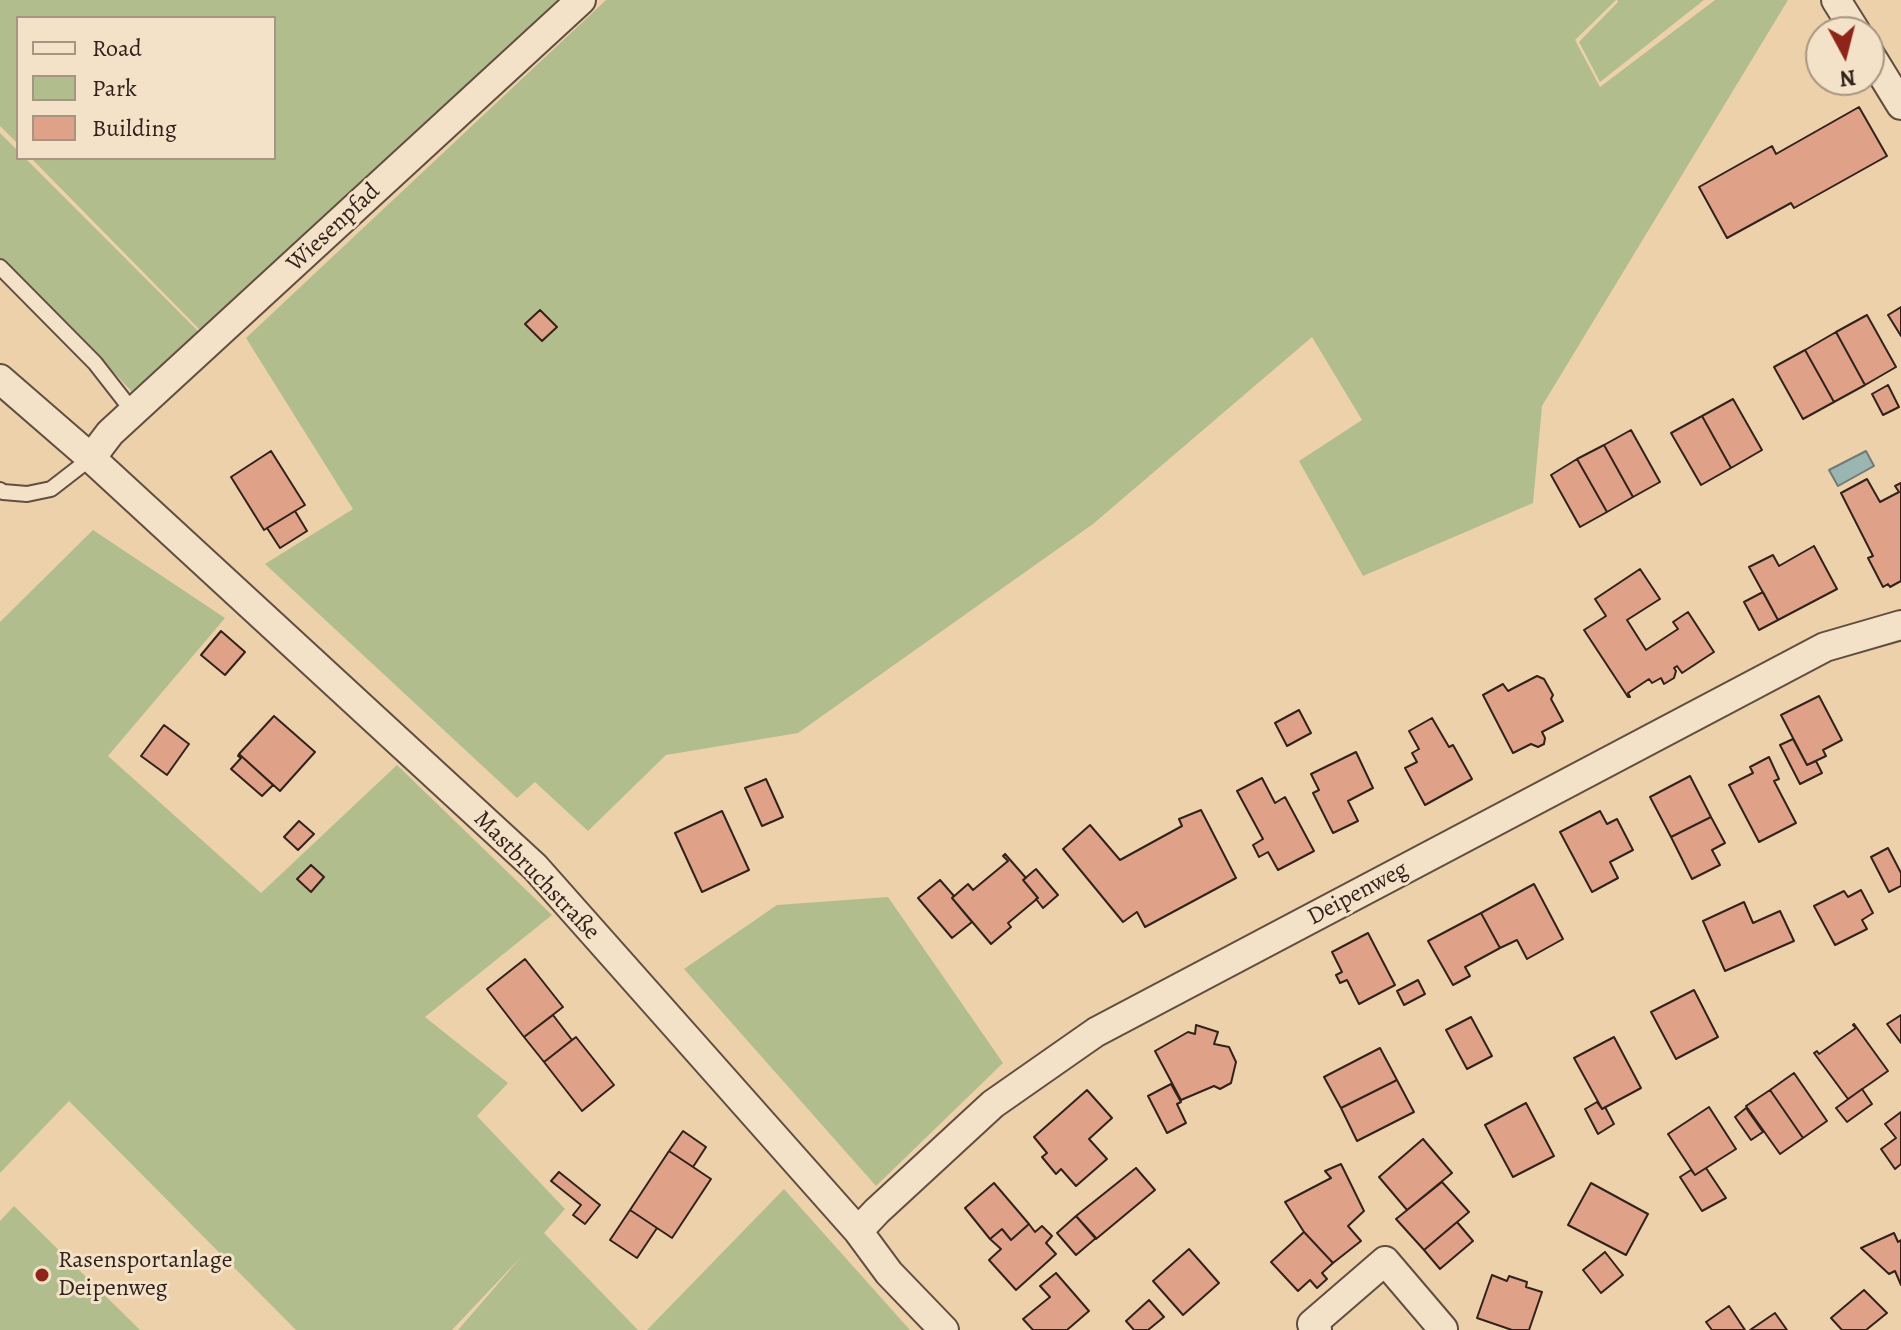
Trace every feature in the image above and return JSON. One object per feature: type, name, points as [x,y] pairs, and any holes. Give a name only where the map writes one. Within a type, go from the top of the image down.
[{"type":"street","name":"Wiesenpfad","points":[[91,458],[110,433],[581,0]]},
{"type":"street","points":[[1885,79],[1901,105]]},
{"type":"street","name":"Mastbruchstraße","points":[[0,379],[91,458],[535,867],[858,1231],[889,1273],[944,1330]]},
{"type":"street","name":"Deipenweg","points":[[858,1231],[993,1104],[1096,1032],[1825,647],[1901,625]]},
{"type":"street","points":[[1317,1330],[1312,1324],[1385,1261],[1442,1330]]},
{"type":"lane","points":[[0,267],[95,363],[134,413]]},
{"type":"lane","points":[[0,490],[27,494],[51,489],[91,458]]},
{"type":"green space","points":[[0,0],[558,0],[200,330],[33,160],[276,160],[276,16],[16,16],[16,142],[0,126]]},
{"type":"green space","points":[[606,0],[1616,0],[1575,40],[1600,87],[1715,0],[1788,0],[1542,406],[1533,503],[1363,576],[1299,461],[1362,420],[1312,337],[1093,524],[798,733],[666,755],[588,831],[535,782],[517,798],[265,564],[353,509],[246,338]]},
{"type":"green space","points":[[1617,0],[1704,0],[1600,82],[1579,42]]},
{"type":"green space","points":[[0,133],[16,149],[16,160],[27,160],[199,332],[133,393],[0,260]]},
{"type":"green space","points":[[93,530],[225,618],[108,756],[261,893],[397,765],[552,915],[425,1017],[508,1083],[477,1116],[565,1209],[544,1233],[638,1330],[458,1330],[522,1256],[452,1330],[296,1330],[69,1101],[0,1173],[0,622]]},
{"type":"green space","points":[[888,897],[1003,1063],[876,1186],[684,969],[777,905]]},
{"type":"green space","points":[[784,1189],[910,1330],[647,1330]]},
{"type":"green space","name":"Rasensportanlage Deipenweg","points":[[14,1206],[140,1330],[0,1330],[0,1221]]},
{"type":"water","points":[[1866,451],[1874,466],[1838,486],[1829,470]]},
{"type":"building","points":[[1859,107],[1887,156],[1794,208],[1791,203],[1727,238],[1699,187],[1772,146],[1776,154]]},
{"type":"building","points":[[1901,307],[1901,336],[1888,315]]},
{"type":"building","points":[[540,310],[557,327],[542,341],[525,324]]},
{"type":"building","points":[[1867,315],[1896,367],[1865,385],[1836,332]]},
{"type":"building","points":[[1836,332],[1865,385],[1834,402],[1805,350]]},
{"type":"building","points":[[1805,350],[1834,402],[1803,419],[1774,367]]},
{"type":"building","points":[[1888,385],[1899,407],[1883,415],[1872,394]]},
{"type":"building","points":[[1733,399],[1762,450],[1731,468],[1702,416]]},
{"type":"building","points":[[1702,416],[1731,468],[1701,485],[1671,433]]},
{"type":"building","points":[[1631,430],[1660,482],[1633,497],[1604,445]]},
{"type":"building","points":[[1604,445],[1633,497],[1607,512],[1577,459]]},
{"type":"building","points":[[271,451],[305,505],[264,530],[231,477]]},
{"type":"building","points":[[1577,459],[1607,512],[1580,527],[1551,475]]},
{"type":"building","points":[[1867,479],[1880,502],[1899,492],[1895,486],[1901,483],[1901,581],[1890,587],[1888,584],[1883,587],[1868,558],[1873,556],[1841,493]]},
{"type":"building","points":[[295,511],[307,531],[280,548],[267,528]]},
{"type":"building","points":[[1814,546],[1837,589],[1778,620],[1749,567],[1773,555],[1779,566]]},
{"type":"building","points":[[1640,569],[1660,599],[1627,620],[1646,650],[1678,629],[1673,622],[1688,612],[1714,652],[1682,673],[1677,666],[1674,668],[1674,678],[1664,684],[1661,678],[1652,683],[1649,679],[1628,693],[1628,697],[1584,630],[1606,616],[1595,599]]},
{"type":"building","points":[[1763,592],[1778,620],[1759,630],[1744,602]]},
{"type":"building","points":[[221,631],[245,652],[225,675],[201,655]]},
{"type":"building","points":[[1537,676],[1544,679],[1563,721],[1542,732],[1544,744],[1538,747],[1531,744],[1513,753],[1483,695],[1503,684],[1508,691]]},
{"type":"building","points":[[1819,696],[1842,740],[1823,750],[1826,756],[1807,765],[1781,715]]},
{"type":"building","points":[[1299,710],[1311,733],[1287,746],[1275,723]]},
{"type":"building","points":[[274,716],[315,752],[280,791],[239,754]]},
{"type":"building","points":[[1432,718],[1449,747],[1453,745],[1472,779],[1425,805],[1405,768],[1417,762],[1412,753],[1419,749],[1409,731]]},
{"type":"building","points":[[164,725],[189,744],[167,775],[141,756]]},
{"type":"building","points":[[1793,739],[1807,765],[1816,761],[1822,773],[1800,784],[1780,745]]},
{"type":"building","points":[[1356,752],[1373,788],[1348,801],[1358,821],[1333,833],[1313,793],[1319,790],[1311,774]]},
{"type":"building","points":[[239,754],[273,785],[262,796],[231,769],[241,758]]},
{"type":"building","points":[[1769,757],[1779,779],[1774,781],[1796,823],[1759,842],[1729,785],[1753,773],[1750,767]]},
{"type":"building","points":[[1690,776],[1711,817],[1671,837],[1650,797]]},
{"type":"building","points":[[1262,778],[1275,803],[1285,797],[1314,851],[1278,870],[1268,852],[1259,857],[1253,845],[1263,839],[1237,791]]},
{"type":"building","points":[[766,779],[783,817],[762,826],[745,788]]},
{"type":"building","points":[[1201,810],[1236,878],[1145,927],[1137,912],[1123,922],[1063,849],[1090,825],[1120,860],[1182,826],[1179,819]]},
{"type":"building","points":[[722,811],[749,870],[702,892],[675,833]]},
{"type":"building","points":[[1600,811],[1607,824],[1617,819],[1633,850],[1610,862],[1618,878],[1592,892],[1560,832]]},
{"type":"building","points":[[1711,817],[1725,843],[1712,850],[1720,865],[1692,879],[1671,837]]},
{"type":"building","points":[[299,821],[314,834],[298,850],[284,837]]},
{"type":"building","points":[[1888,848],[1901,873],[1901,886],[1889,892],[1871,857]]},
{"type":"building","points":[[1005,854],[1026,878],[1023,880],[1038,898],[1008,923],[1011,927],[991,944],[952,898],[968,884],[973,890],[1008,861],[1003,856]]},
{"type":"building","points":[[311,865],[324,877],[311,892],[297,879]]},
{"type":"building","points":[[1036,869],[1058,895],[1043,908],[1023,880]]},
{"type":"building","points":[[940,880],[972,922],[952,938],[918,898]]},
{"type":"building","points":[[1534,884],[1563,939],[1527,959],[1517,940],[1500,948],[1481,913]]},
{"type":"building","points":[[1861,890],[1873,913],[1862,920],[1867,929],[1835,945],[1814,906],[1844,891],[1848,897]]},
{"type":"building","points":[[1744,902],[1753,923],[1780,911],[1794,941],[1725,971],[1703,921]]},
{"type":"building","points":[[1481,913],[1500,948],[1465,967],[1470,976],[1453,985],[1428,941]]},
{"type":"building","points":[[1368,933],[1395,985],[1359,1004],[1347,980],[1340,983],[1336,975],[1342,972],[1332,952]]},
{"type":"building","points":[[525,959],[563,1007],[524,1037],[487,989]]},
{"type":"building","points":[[1418,980],[1425,994],[1404,1005],[1397,991]]},
{"type":"building","points":[[1694,990],[1718,1037],[1676,1059],[1651,1012]]},
{"type":"building","points":[[553,1015],[572,1040],[544,1062],[524,1037]]},
{"type":"building","points":[[1901,1015],[1901,1043],[1887,1024]]},
{"type":"building","points":[[1471,1017],[1492,1056],[1467,1069],[1446,1030]]},
{"type":"building","points":[[1854,1024],[1888,1071],[1848,1099],[1814,1053],[1817,1051],[1819,1054],[1856,1028]]},
{"type":"building","points":[[1196,1025],[1218,1032],[1214,1044],[1229,1047],[1236,1062],[1231,1083],[1220,1089],[1214,1086],[1181,1100],[1155,1051],[1188,1032],[1195,1034]]},
{"type":"building","points":[[576,1037],[614,1085],[582,1111],[544,1062]]},
{"type":"building","points":[[1614,1037],[1641,1088],[1602,1109],[1574,1058]]},
{"type":"building","points":[[1380,1048],[1397,1080],[1341,1108],[1324,1077]]},
{"type":"building","points":[[1794,1073],[1827,1121],[1803,1138],[1770,1090]]},
{"type":"building","points":[[1397,1080],[1414,1112],[1357,1141],[1341,1108]]},
{"type":"building","points":[[1171,1084],[1181,1102],[1177,1104],[1186,1123],[1167,1133],[1148,1096]]},
{"type":"building","points":[[1862,1089],[1872,1104],[1847,1122],[1836,1108]]},
{"type":"building","points":[[1087,1090],[1112,1118],[1089,1139],[1107,1159],[1076,1186],[1061,1169],[1056,1174],[1042,1157],[1047,1153],[1034,1137]]},
{"type":"building","points":[[1770,1090],[1803,1138],[1780,1154],[1746,1106]]},
{"type":"building","points":[[1597,1102],[1602,1109],[1605,1107],[1614,1124],[1598,1134],[1585,1109]]},
{"type":"building","points":[[1526,1103],[1554,1156],[1513,1177],[1485,1125]]},
{"type":"building","points":[[1709,1107],[1736,1149],[1695,1175],[1668,1134]]},
{"type":"building","points":[[1746,1108],[1763,1132],[1751,1140],[1735,1117]]},
{"type":"building","points":[[1901,1112],[1901,1164],[1895,1169],[1881,1149],[1896,1138],[1885,1124]]},
{"type":"building","points":[[683,1131],[706,1147],[693,1167],[669,1151]]},
{"type":"building","points":[[1423,1139],[1452,1173],[1407,1210],[1379,1177]]},
{"type":"building","points":[[669,1151],[711,1179],[672,1238],[630,1210]]},
{"type":"building","points":[[1341,1164],[1364,1211],[1348,1226],[1361,1241],[1333,1263],[1304,1232],[1285,1202],[1331,1178],[1325,1171]]},
{"type":"building","points":[[1136,1168],[1155,1190],[1096,1239],[1076,1216]]},
{"type":"building","points":[[1706,1168],[1726,1198],[1702,1211],[1680,1177],[1691,1170],[1695,1175]]},
{"type":"building","points":[[559,1172],[600,1205],[585,1224],[573,1215],[581,1205],[551,1181]]},
{"type":"building","points":[[1442,1182],[1469,1212],[1424,1250],[1396,1219]]},
{"type":"building","points":[[994,1183],[1029,1224],[1011,1240],[1002,1229],[990,1239],[965,1208]]},
{"type":"building","points":[[1591,1183],[1648,1214],[1626,1255],[1568,1225]]},
{"type":"building","points":[[630,1210],[657,1228],[637,1258],[610,1240]]},
{"type":"building","points":[[1076,1216],[1096,1238],[1076,1255],[1057,1233]]},
{"type":"building","points":[[1457,1222],[1473,1241],[1440,1269],[1424,1250]]},
{"type":"building","points":[[1029,1224],[1035,1232],[1042,1226],[1052,1236],[1046,1243],[1056,1254],[1016,1290],[989,1260],[1001,1249],[990,1239],[1002,1229],[1011,1240]]},
{"type":"building","points":[[1304,1232],[1333,1263],[1322,1273],[1327,1279],[1317,1288],[1310,1280],[1298,1291],[1271,1262]]},
{"type":"building","points":[[1894,1233],[1898,1242],[1901,1240],[1901,1285],[1895,1271],[1889,1274],[1861,1248]]},
{"type":"building","points":[[1189,1249],[1219,1283],[1183,1315],[1153,1281]]},
{"type":"building","points":[[1605,1252],[1623,1275],[1601,1293],[1583,1270]]},
{"type":"building","points":[[1056,1273],[1089,1311],[1067,1330],[1033,1330],[1023,1319],[1050,1297],[1040,1286]]},
{"type":"building","points":[[1492,1275],[1507,1281],[1509,1276],[1527,1282],[1526,1287],[1542,1292],[1529,1330],[1512,1330],[1477,1318]]},
{"type":"building","points":[[1864,1290],[1887,1313],[1866,1330],[1842,1330],[1831,1318]]},
{"type":"building","points":[[1149,1300],[1164,1317],[1148,1330],[1134,1330],[1126,1321]]},
{"type":"building","points":[[1729,1306],[1745,1330],[1712,1330],[1706,1322]]},
{"type":"building","points":[[1775,1313],[1787,1330],[1750,1330]]},
{"type":"place","name":"Rasensportanlage Deipenweg","points":[[42,1275]]}]
